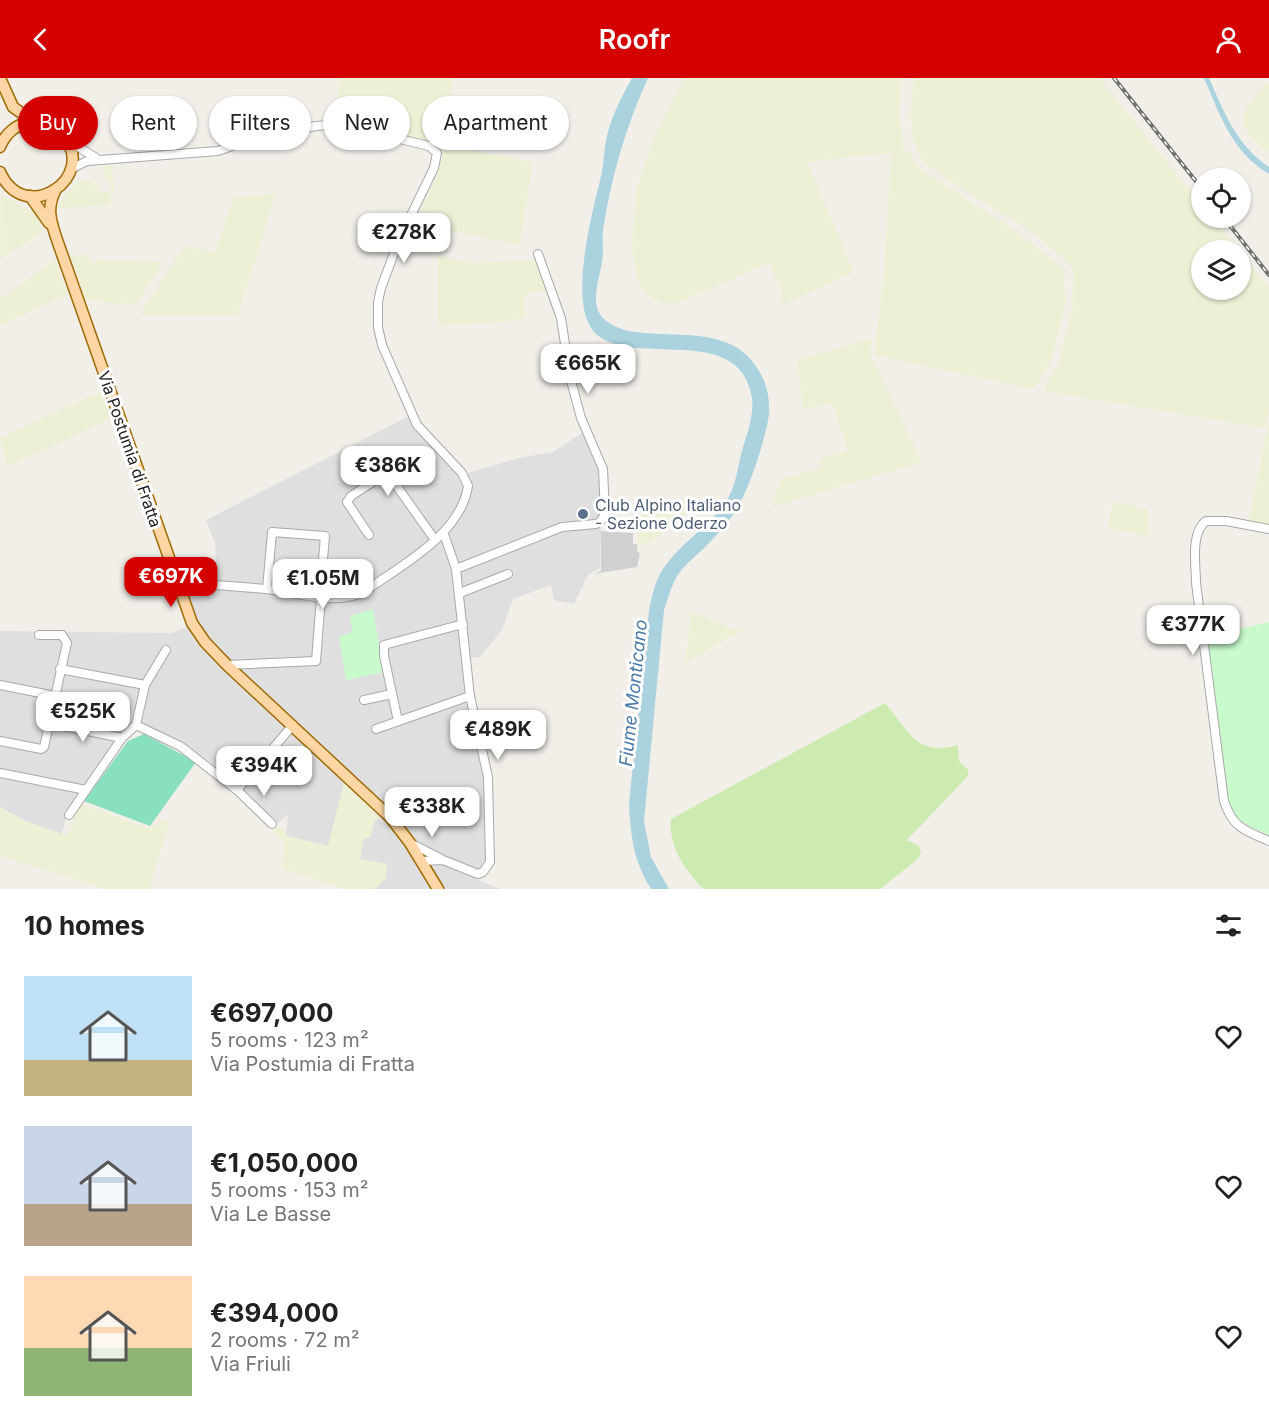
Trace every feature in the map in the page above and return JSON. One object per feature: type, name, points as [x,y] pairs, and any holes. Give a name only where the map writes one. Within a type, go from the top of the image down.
[{"type":"main road","points":[[0,78],[13,107],[18,111]]},
{"type":"main road","points":[[5,90],[10,113],[10,131]]},
{"type":"main road","points":[[0,147],[10,131],[18,126]]},
{"type":"main road","points":[[0,172],[4,183],[22,194],[39,196],[55,191],[68,177],[71,169],[70,150]]},
{"type":"main road","name":"Via Postumia di Fratta","points":[[55,191],[50,203],[49,215],[192,623],[205,642],[226,665],[293,725],[390,818],[410,843],[438,889]]},
{"type":"main road","name":"Via Postumia di Fratta","points":[[30,196],[45,214],[56,237]]},
{"type":"street","points":[[71,169],[87,161],[218,151],[254,138],[338,124],[433,147],[437,153],[434,168],[399,240],[378,302],[380,337],[417,424],[462,473],[468,486],[457,514],[444,534],[360,594],[321,597],[267,589],[177,583]]},
{"type":"street","points":[[82,150],[90,156],[103,160]]},
{"type":"street","points":[[456,569],[562,527],[596,524],[605,514],[603,469],[581,418],[570,377],[561,318],[538,254]]},
{"type":"street","points":[[369,535],[347,502],[351,496],[385,474],[391,478],[435,540]]},
{"type":"street","points":[[1269,529],[1226,521],[1206,521],[1197,531],[1196,556],[1196,583],[1224,801],[1230,817],[1240,829],[1269,841]]},
{"type":"street","points":[[267,589],[272,532],[326,536],[323,559]]},
{"type":"street","points":[[410,843],[478,874],[490,862],[488,777],[470,696],[456,569],[444,534]]},
{"type":"street","points":[[460,593],[508,574]]},
{"type":"street","points":[[226,665],[316,661],[321,597]]},
{"type":"street","points":[[398,721],[384,656],[384,645],[463,624]]},
{"type":"street","points":[[0,741],[41,749],[44,747],[67,643],[62,635],[39,635]]},
{"type":"street","points":[[69,815],[122,738],[136,725],[145,685],[166,650]]},
{"type":"street","points":[[60,669],[145,685]]},
{"type":"street","points":[[0,685],[55,696]]},
{"type":"street","points":[[364,700],[392,694]]},
{"type":"street","points":[[376,729],[470,696]]},
{"type":"street","points":[[49,723],[122,738]]},
{"type":"street","points":[[136,725],[180,746],[208,766],[272,824]]},
{"type":"street","points":[[237,790],[293,725]]},
{"type":"street","points":[[0,773],[86,790]]},
{"type":"street","points":[[422,861],[443,860]]},
{"type":"shaded area","points":[[409,416],[458,476],[519,458],[553,452],[582,433],[601,469],[600,568],[588,575],[574,604],[554,600],[551,585],[513,599],[502,630],[480,657],[463,658],[486,779],[488,859],[476,879],[500,889],[374,889],[378,887],[387,864],[360,859],[359,855],[364,838],[370,838],[380,800],[347,772],[328,846],[286,836],[288,814],[278,823],[211,763],[182,742],[132,722],[80,791],[67,813],[62,834],[25,821],[0,807],[0,631],[172,633],[198,623],[182,584],[212,588],[216,565],[215,543],[206,520]]},
{"type":"shaded area","points":[[601,531],[633,533],[633,544],[637,544],[640,554],[637,567],[593,574],[601,571]]},
{"type":"green space","points":[[339,78],[455,78],[449,96],[422,96],[422,139],[410,137],[410,96],[338,96]]},
{"type":"green space","points":[[685,78],[902,78],[899,109],[904,152],[909,152],[918,167],[928,175],[1009,226],[1061,266],[1064,272],[1066,301],[1052,359],[1035,387],[1032,389],[874,355],[884,271],[891,153],[807,162],[854,272],[784,304],[780,296],[783,294],[769,263],[677,303],[663,303],[651,298],[637,280],[632,246],[636,190],[653,140]]},
{"type":"green space","points":[[916,78],[1099,78],[1191,192],[1191,228],[1220,228],[1231,240],[1191,240],[1191,300],[1251,300],[1251,266],[1269,288],[1269,407],[1265,428],[1043,391],[1058,366],[1072,310],[1074,270],[1061,256],[1030,231],[948,180],[921,159],[914,142],[910,114]]},
{"type":"green space","points":[[1266,82],[1269,85],[1269,154],[1251,137],[1242,120],[1247,107]]},
{"type":"green space","points":[[445,150],[468,150],[533,162],[520,245],[415,223],[437,175]]},
{"type":"green space","points":[[112,165],[114,192],[110,193],[111,205],[55,208],[77,181],[93,181],[93,185],[98,185],[98,192],[111,192],[111,182],[105,181],[104,166]]},
{"type":"green space","points":[[276,193],[238,315],[140,315],[184,246],[215,252],[233,198]]},
{"type":"green space","points":[[1,195],[34,212],[43,232],[0,259]]},
{"type":"green space","points":[[85,254],[96,265],[96,260],[163,262],[136,305],[85,300],[70,256]]},
{"type":"green space","points":[[438,256],[472,263],[539,260],[549,295],[539,291],[524,295],[526,317],[513,321],[438,326]]},
{"type":"green space","points":[[55,260],[68,294],[0,326],[0,299]]},
{"type":"green space","points":[[873,338],[869,353],[922,462],[772,507],[781,479],[819,469],[821,459],[848,450],[832,403],[803,410],[797,360]]},
{"type":"green space","points":[[101,391],[111,418],[10,466],[6,463],[0,438]]},
{"type":"green space","points":[[1269,420],[1269,526],[1248,523]]},
{"type":"green space","points":[[700,496],[689,511],[652,542],[637,545],[642,514]]},
{"type":"green space","points":[[1112,502],[1137,506],[1137,509],[1142,510],[1142,507],[1148,508],[1149,536],[1108,528]]},
{"type":"green space","points":[[373,609],[384,672],[346,680],[339,637],[352,632],[350,616]]},
{"type":"green space","points":[[691,611],[730,628],[739,630],[746,628],[685,663]]},
{"type":"green space","points":[[1269,622],[1269,835],[1240,822],[1230,808],[1206,637]]},
{"type":"green space","points":[[885,703],[908,732],[923,744],[944,748],[958,745],[959,761],[968,770],[968,776],[907,840],[919,846],[921,853],[918,859],[880,889],[704,889],[700,886],[678,855],[672,838],[671,819]]},
{"type":"green space","points":[[144,734],[196,762],[150,826],[84,801],[128,741]]},
{"type":"green space","points":[[344,783],[393,831],[378,818],[374,822],[370,838],[364,838],[360,859],[387,864],[386,878],[374,889],[346,889],[281,869],[285,844],[273,832],[279,826],[287,836],[328,846]]},
{"type":"green space","points":[[81,804],[151,829],[161,820],[170,822],[149,889],[106,889],[0,856],[0,807],[25,821],[67,836]]},
{"type":"water","points":[[632,78],[648,78],[626,133],[610,191],[603,230],[603,257],[596,291],[599,312],[603,318],[618,328],[637,332],[704,337],[726,342],[744,353],[759,371],[766,386],[769,403],[764,438],[744,496],[732,516],[678,575],[664,610],[644,821],[651,857],[669,889],[651,889],[640,868],[632,838],[629,804],[649,611],[657,580],[664,568],[720,509],[731,492],[750,422],[752,398],[744,375],[729,361],[710,353],[618,345],[600,337],[589,324],[584,306],[582,284],[588,234],[609,129]]},
{"type":"water","points":[[1204,78],[1209,78],[1226,116],[1240,139],[1258,159],[1269,167],[1269,174],[1245,155],[1236,144]]},
{"type":"railway","points":[[1114,78],[1191,175]]},
{"type":"railway","points":[[1232,228],[1269,275]]},
{"type":"place","name":"Club Alpino Italiano - Sezione Oderzo","points":[[583,514]]},
{"type":"water label","name":"Fiume Monticano","points":[[633,693]]}]
